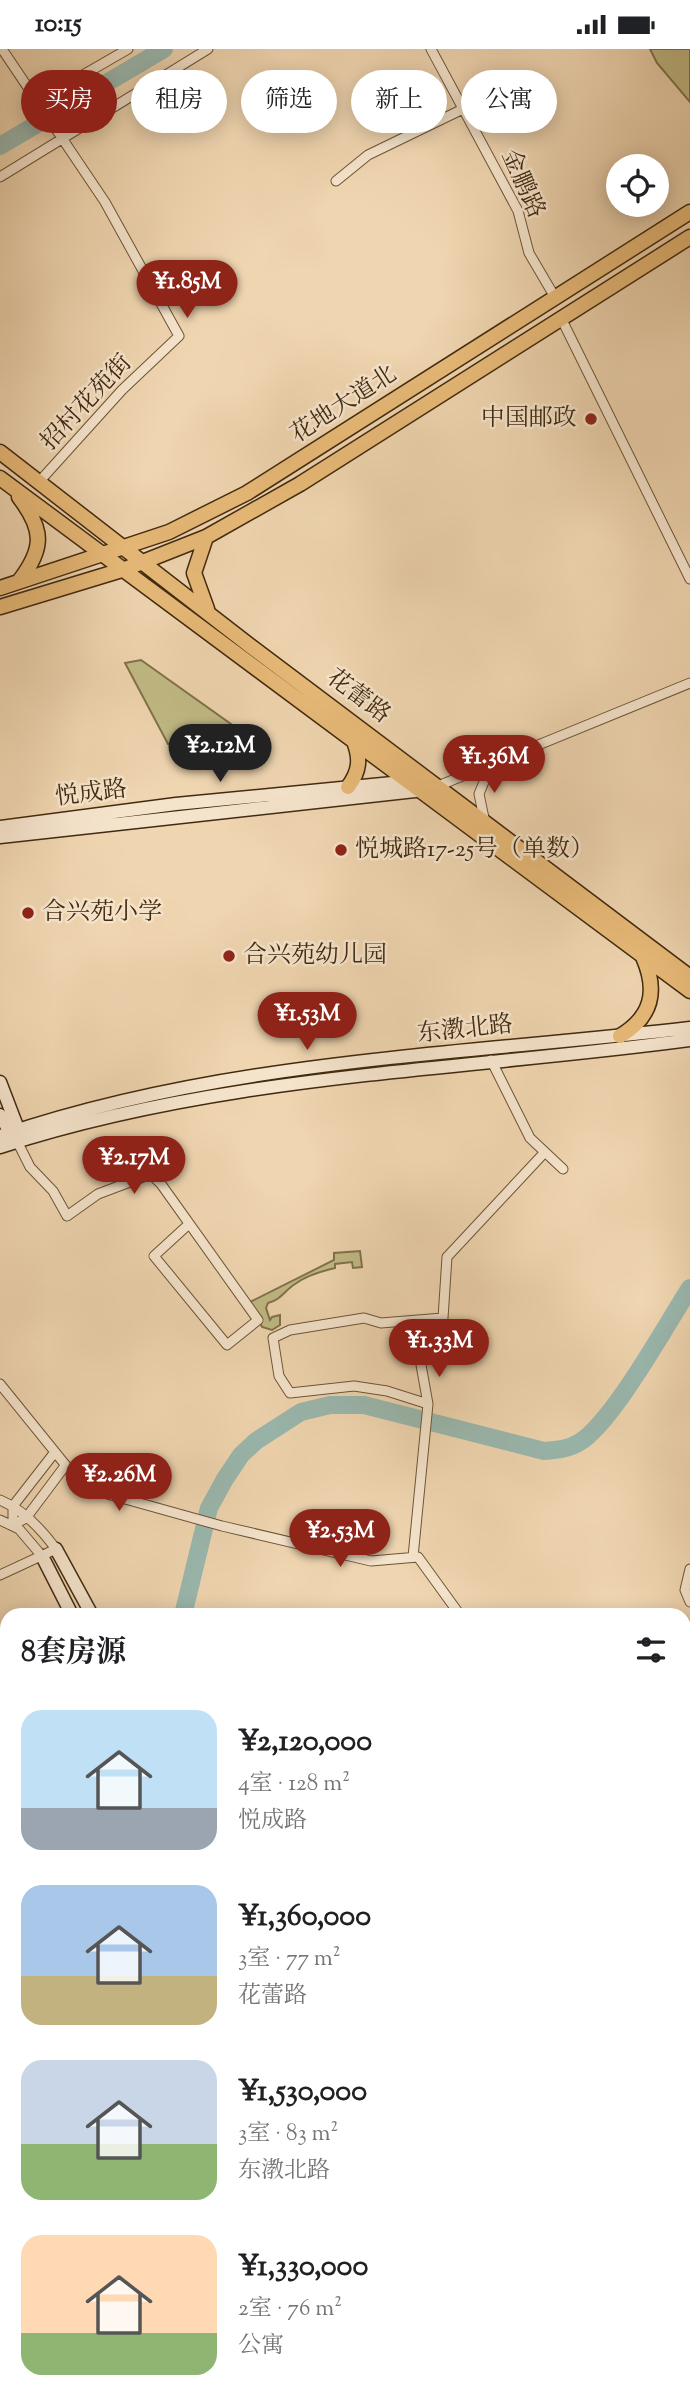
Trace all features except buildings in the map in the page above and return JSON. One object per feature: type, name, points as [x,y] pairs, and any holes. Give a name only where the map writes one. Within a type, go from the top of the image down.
[{"type":"main road","name":"花地大道北","points":[[0,587],[125,549],[189,523],[247,493],[690,212]]},
{"type":"main road","name":"花地大道北","points":[[0,607],[125,569],[206,537],[300,484],[690,237]]},
{"type":"main road","name":"花蕾路","points":[[0,451],[38,483],[144,562],[424,786],[690,991]]},
{"type":"main road","name":"花蕾路","points":[[5,481],[354,739],[424,786],[487,823],[690,977]]},
{"type":"main road","points":[[5,481],[30,511],[37,528],[36,559],[20,580]]},
{"type":"main road","points":[[206,537],[194,573],[209,614]]},
{"type":"main road","points":[[348,787],[359,768],[354,739]]},
{"type":"main road","name":"悦成路","points":[[0,827],[176,804],[348,787],[424,786]]},
{"type":"main road","name":"悦成路","points":[[0,837],[424,786]]},
{"type":"main road","points":[[620,1036],[641,1021],[650,1001],[651,974],[643,955]]},
{"type":"main road","name":"东漖北路","points":[[0,1147],[11,1135],[112,1103],[211,1082],[352,1063],[690,1028]]},
{"type":"main road","name":"东漖北路","points":[[11,1135],[184,1100],[491,1060],[690,1040]]},
{"type":"main road","points":[[0,1082],[11,1135]]},
{"type":"main road","points":[[0,1115],[11,1135]]},
{"type":"main road","points":[[56,1549],[88,1608]]},
{"type":"main road","points":[[42,1556],[68,1608]]},
{"type":"street","name":"招村花苑街","points":[[2,49],[21,78]]},
{"type":"street","points":[[93,70],[128,49]]},
{"type":"street","points":[[0,177],[59,134],[208,49]]},
{"type":"street","name":"金鹏路","points":[[431,49],[461,105]]},
{"type":"street","points":[[336,181],[368,155],[461,110]]},
{"type":"street","name":"金鹏路","points":[[476,133],[518,211],[528,253],[556,299]]},
{"type":"street","name":"招村花苑街","points":[[38,483],[122,390],[179,335],[105,202],[59,134]]},
{"type":"street","points":[[561,318],[690,579]]},
{"type":"street","points":[[424,786],[490,767],[690,683]]},
{"type":"street","points":[[487,823],[481,812],[479,794],[490,767]]},
{"type":"street","points":[[491,1060],[530,1138],[563,1169]]},
{"type":"street","points":[[11,1135],[30,1167],[53,1191],[67,1216],[98,1194],[151,1174],[189,1224],[258,1320],[227,1345],[154,1256],[189,1224]]},
{"type":"street","points":[[427,1407],[387,1391],[354,1386],[290,1393],[279,1376],[273,1338],[290,1331],[364,1318],[381,1324],[443,1318],[447,1257],[545,1152]]},
{"type":"street","points":[[413,1557],[427,1407],[418,1348]]},
{"type":"street","points":[[0,1384],[65,1466],[93,1490],[212,1523],[377,1562],[413,1557],[422,1560],[455,1608]]},
{"type":"street","points":[[13,1525],[13,1506],[55,1452]]},
{"type":"street","points":[[13,1525],[26,1518],[65,1466]]},
{"type":"street","points":[[0,1500],[13,1506],[44,1532],[56,1549],[0,1575]]},
{"type":"street","points":[[0,1520],[13,1525],[27,1536],[42,1556]]},
{"type":"street","points":[[690,1569],[685,1590],[690,1602]]},
{"type":"shaded area","points":[[650,49],[690,49],[690,102],[657,63]]},
{"type":"shaded area","points":[[141,660],[252,739],[168,744],[125,663]]},
{"type":"shaded area","points":[[360,1251],[362,1267],[353,1268],[352,1262],[335,1264],[335,1268],[304,1278],[268,1303],[266,1308],[270,1320],[280,1315],[280,1325],[272,1330],[262,1327],[250,1302],[334,1260],[334,1253]]},
{"type":"waterway","points":[[0,146],[164,49]]},
{"type":"waterway","points":[[185,1608],[209,1508],[225,1479],[241,1455],[256,1441],[301,1412],[330,1405],[364,1405],[544,1451],[572,1446],[594,1431],[608,1414],[639,1371],[690,1288]]},
{"type":"place","name":"中国邮政","points":[[591,419]]},
{"type":"place","name":"悦城路17-25号（单数）","points":[[341,850]]},
{"type":"place","name":"合兴苑小学","points":[[28,913]]},
{"type":"place","name":"合兴苑幼儿园","points":[[229,956]]}]
